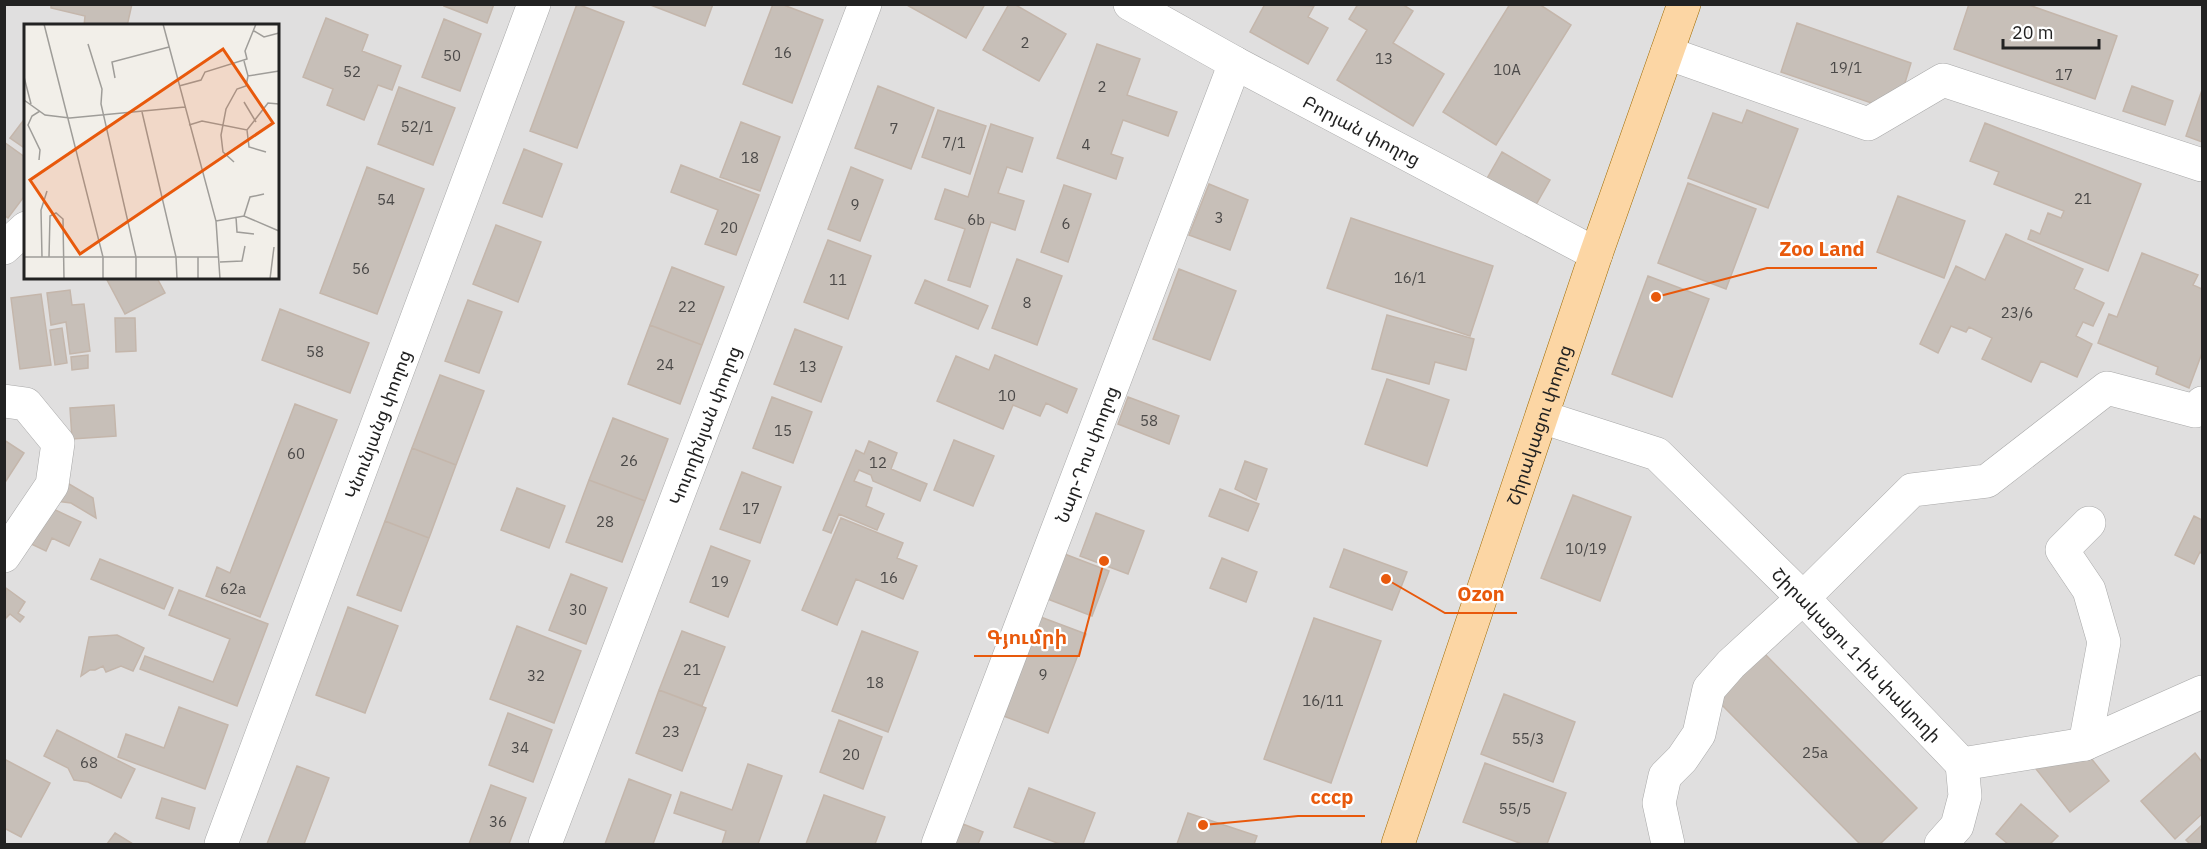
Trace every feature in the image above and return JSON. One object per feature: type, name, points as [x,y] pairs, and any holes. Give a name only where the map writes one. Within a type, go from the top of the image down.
[{"type":"main road","name":"Շիրակացու փողոց","points":[[1398,844],[1596,254],[1684,4]]},
{"type":"street","name":"Կնունյանց փողոց","points":[[221,844],[534,4]]},
{"type":"street","name":"Կուրղինյան փողոց","points":[[545,844],[865,4]]},
{"type":"street","name":"Բորյան փողոց","points":[[1130,4],[1234,63],[1596,254]]},
{"type":"street","points":[[1667,53],[1868,124],[1943,80],[2202,165]]},
{"type":"street","name":"Նար-Դոս փողոց","points":[[938,844],[1234,63]]},
{"type":"street","points":[[4,248],[24,230]]},
{"type":"street","points":[[1668,844],[1659,803],[1665,776],[1682,759],[1699,734],[1709,689],[1731,664],[1803,598],[1912,490],[1987,481],[2107,388],[2195,411],[2202,403]]},
{"type":"street","points":[[4,401],[26,404],[58,443],[52,485],[4,556]]},
{"type":"street","name":"Շիրակացու 1-ին փակուղի","points":[[1542,417],[1657,454],[1803,598],[1962,764]]},
{"type":"street","points":[[2085,744],[2104,642],[2089,590],[2062,550],[2089,523]]},
{"type":"street","points":[[1941,844],[1957,826],[1965,796],[1962,764],[2085,744],[2202,692]]},
{"type":"shaded area","points":[[5,5],[2202,5],[2202,844],[5,844]]},
{"type":"building","points":[[51,4],[132,4],[127,24],[84,24],[85,16],[51,8]]},
{"type":"building","points":[[445,4],[494,4],[487,23],[444,6]]},
{"type":"building","points":[[577,4],[624,22],[577,148],[530,131]]},
{"type":"building","points":[[648,4],[713,4],[705,26]]},
{"type":"building","points":[[773,4],[781,4],[823,20],[792,103],[743,84]]},
{"type":"building","points":[[905,4],[985,4],[966,38]]},
{"type":"building","points":[[1009,4],[1014,4],[1066,34],[1039,81],[983,50]]},
{"type":"building","points":[[1265,4],[1314,6],[1308,17],[1328,28],[1308,64],[1250,32]]},
{"type":"building","points":[[1358,4],[1402,4],[1413,11],[1393,43],[1444,74],[1413,126],[1337,80],[1367,30],[1349,19]]},
{"type":"building","points":[[1510,4],[1539,4],[1571,25],[1496,145],[1443,112]]},
{"type":"building","points":[[1969,4],[2026,4],[2117,36],[2095,99],[1954,49]]},
{"type":"building","points":[[326,18],[368,35],[362,51],[401,66],[392,90],[378,85],[364,120],[327,105],[333,89],[303,77]]},
{"type":"building","points":[[444,19],[481,34],[460,91],[422,77]]},
{"type":"building","points":[[1797,23],[1911,63],[1904,86],[1880,106],[1781,72]]},
{"type":"building","points":[[1097,44],[1140,59],[1127,95],[1177,112],[1168,136],[1123,120],[1111,154],[1123,158],[1116,179],[1057,158]]},
{"type":"building","points":[[878,86],[934,108],[911,169],[855,148]]},
{"type":"building","points":[[2132,86],[2173,101],[2165,125],[2123,111]]},
{"type":"building","points":[[399,87],[455,108],[433,165],[378,144]]},
{"type":"building","points":[[2202,90],[2202,142],[2186,136]]},
{"type":"building","points":[[938,110],[986,126],[970,174],[922,157]]},
{"type":"building","points":[[1747,110],[1798,129],[1768,208],[1688,178],[1713,113],[1742,123]]},
{"type":"building","points":[[24,120],[24,148],[10,138]]},
{"type":"building","points":[[741,122],[780,137],[760,191],[720,177]]},
{"type":"building","points":[[1985,123],[2141,184],[2108,271],[2028,239],[2031,230],[2040,234],[2048,213],[2061,218],[2064,211],[1994,184],[1999,172],[1970,161]]},
{"type":"building","points":[[991,124],[1033,138],[1022,172],[1007,167],[998,193],[1024,201],[1015,230],[991,222],[970,287],[948,280],[965,229],[935,219],[945,189],[968,197]]},
{"type":"building","points":[[4,142],[24,157],[24,197],[8,218],[4,215]]},
{"type":"building","points":[[524,149],[562,164],[542,217],[503,203]]},
{"type":"building","points":[[1502,152],[1550,180],[1533,210],[1485,182]]},
{"type":"building","points":[[681,165],[759,195],[736,255],[705,244],[718,210],[671,192]]},
{"type":"building","points":[[367,167],[424,189],[377,314],[320,293]]},
{"type":"building","points":[[851,167],[883,180],[860,241],[828,229]]},
{"type":"building","points":[[1688,183],[1756,209],[1726,289],[1658,263]]},
{"type":"building","points":[[1209,184],[1248,200],[1230,250],[1189,235]]},
{"type":"building","points":[[1064,185],[1091,194],[1068,262],[1041,252]]},
{"type":"building","points":[[1898,196],[1965,221],[1944,278],[1877,252]]},
{"type":"building","points":[[1351,218],[1493,266],[1470,336],[1327,288]]},
{"type":"building","points":[[496,225],[541,242],[518,302],[473,284]]},
{"type":"building","points":[[2006,234],[2083,269],[2074,289],[2104,303],[2093,326],[2083,322],[2076,336],[2092,344],[2077,377],[2041,361],[2031,382],[1982,359],[1992,338],[1969,327],[1966,332],[1951,326],[1938,353],[1920,344],[1956,266],[1985,280]]},
{"type":"building","points":[[828,240],[871,256],[848,319],[804,302]]},
{"type":"building","points":[[2142,253],[2198,275],[2193,285],[2202,289],[2202,353],[2189,388],[2156,374],[2158,367],[2098,343],[2109,314],[2117,317]]},
{"type":"building","points":[[1017,259],[1062,276],[1037,345],[992,328]]},
{"type":"building","points":[[672,267],[724,287],[702,345],[650,325]]},
{"type":"building","points":[[1179,269],[1236,291],[1210,360],[1153,339]]},
{"type":"building","points":[[1648,276],[1709,299],[1672,397],[1612,374]]},
{"type":"building","points":[[158,279],[165,293],[125,314],[107,280]]},
{"type":"building","points":[[925,280],[988,306],[978,329],[915,303]]},
{"type":"building","points":[[70,290],[72,305],[84,304],[90,351],[70,354],[66,322],[51,325],[47,293]]},
{"type":"building","points":[[41,294],[51,365],[20,369],[11,298]]},
{"type":"building","points":[[468,300],[502,312],[479,373],[445,361]]},
{"type":"building","points":[[280,309],[369,343],[350,393],[262,360]]},
{"type":"building","points":[[1387,315],[1474,339],[1466,370],[1435,362],[1429,384],[1372,369]]},
{"type":"building","points":[[115,318],[135,318],[136,351],[116,352]]},
{"type":"building","points":[[650,325],[702,345],[680,404],[628,384]]},
{"type":"building","points":[[62,328],[67,363],[55,365],[50,330]]},
{"type":"building","points":[[795,329],[842,347],[821,402],[774,384]]},
{"type":"building","points":[[88,355],[88,368],[72,370],[71,357]]},
{"type":"building","points":[[995,355],[1077,389],[1067,413],[1046,403],[1040,416],[1013,405],[1003,429],[937,401],[956,356],[989,370]]},
{"type":"building","points":[[440,375],[484,391],[456,465],[412,448]]},
{"type":"building","points":[[1387,379],[1449,400],[1427,466],[1365,444]]},
{"type":"building","points":[[772,397],[812,412],[793,463],[753,448]]},
{"type":"building","points":[[1128,397],[1179,416],[1169,444],[1118,424]]},
{"type":"building","points":[[295,404],[337,420],[260,617],[206,596],[217,567],[230,573]]},
{"type":"building","points":[[114,405],[116,436],[72,439],[70,408]]},
{"type":"building","points":[[613,418],[668,439],[645,501],[589,480]]},
{"type":"building","points":[[4,440],[24,453],[4,484]]},
{"type":"building","points":[[954,440],[994,456],[973,506],[934,490]]},
{"type":"building","points":[[869,441],[897,453],[891,469],[927,484],[920,501],[873,481],[871,475],[859,470],[854,481],[872,488],[866,506],[884,514],[877,530],[839,514],[831,533],[823,530],[856,450],[864,454]]},
{"type":"building","points":[[412,448],[456,465],[429,538],[385,521]]},
{"type":"building","points":[[1245,461],[1267,469],[1256,500],[1235,489]]},
{"type":"building","points":[[742,472],[781,487],[760,543],[720,529]]},
{"type":"building","points":[[589,480],[645,501],[622,562],[566,542]]},
{"type":"building","points":[[69,484],[93,498],[96,518],[71,503],[56,501],[53,489]]},
{"type":"building","points":[[517,488],[565,506],[549,548],[501,530]]},
{"type":"building","points":[[1220,489],[1259,504],[1248,531],[1209,516]]},
{"type":"building","points":[[1573,495],[1631,517],[1600,601],[1541,578]]},
{"type":"building","points":[[47,506],[81,522],[69,546],[52,538],[46,551],[29,543]]},
{"type":"building","points":[[1096,513],[1144,531],[1128,574],[1080,556]]},
{"type":"building","points":[[2194,516],[2202,520],[2202,554],[2200,552],[2194,564],[2175,555]]},
{"type":"building","points":[[841,518],[903,543],[897,558],[917,566],[903,599],[856,579],[837,625],[802,610]]},
{"type":"building","points":[[385,521],[429,538],[401,611],[357,595]]},
{"type":"building","points":[[711,546],[750,561],[728,617],[690,602]]},
{"type":"building","points":[[1344,549],[1407,572],[1392,610],[1330,587]]},
{"type":"building","points":[[1062,553],[1109,571],[1092,616],[1045,598]]},
{"type":"building","points":[[1222,558],[1257,572],[1246,602],[1210,588]]},
{"type":"building","points":[[100,559],[173,588],[164,609],[91,579]]},
{"type":"building","points":[[571,574],[607,588],[586,644],[549,630]]},
{"type":"building","points":[[6,588],[25,602],[18,613],[24,617],[20,622],[10,614],[4,620]]},
{"type":"building","points":[[179,590],[268,624],[237,706],[140,669],[145,656],[213,682],[230,639],[169,615]]},
{"type":"building","points":[[348,607],[398,626],[365,713],[316,695]]},
{"type":"building","points":[[1038,616],[1086,634],[1048,733],[1001,715]]},
{"type":"building","points":[[1314,618],[1381,641],[1331,783],[1264,759]]},
{"type":"building","points":[[517,626],[581,651],[554,723],[490,699]]},
{"type":"building","points":[[682,631],[725,647],[702,706],[659,690]]},
{"type":"building","points":[[862,631],[918,652],[888,732],[832,711]]},
{"type":"building","points":[[117,635],[144,648],[133,671],[121,666],[106,672],[103,666],[81,676],[89,637]]},
{"type":"building","points":[[1760,649],[1917,808],[1880,844],[1860,844],[1713,696]]},
{"type":"building","points":[[659,690],[706,708],[682,771],[636,753]]},
{"type":"building","points":[[1504,694],[1575,722],[1553,782],[1481,754]]},
{"type":"building","points":[[179,707],[228,725],[205,789],[118,757],[126,734],[164,748]]},
{"type":"building","points":[[508,713],[552,730],[533,782],[489,765]]},
{"type":"building","points":[[839,720],[882,737],[863,789],[820,772]]},
{"type":"building","points":[[57,730],[135,769],[121,798],[88,782],[74,780],[68,768],[44,756]]},
{"type":"building","points":[[2083,748],[2109,781],[2070,812],[2036,769],[2056,754]]},
{"type":"building","points":[[2195,753],[2202,762],[2202,814],[2175,839],[2141,801]]},
{"type":"building","points":[[4,759],[50,783],[21,837],[4,828]]},
{"type":"building","points":[[1485,763],[1566,793],[1547,844],[1522,844],[1463,822]]},
{"type":"building","points":[[748,764],[782,776],[758,844],[722,844],[726,831],[674,813],[681,792],[732,810]]},
{"type":"building","points":[[297,766],[329,778],[304,844],[267,844]]},
{"type":"building","points":[[629,779],[671,795],[653,844],[605,844]]},
{"type":"building","points":[[491,785],[526,798],[509,844],[469,844]]},
{"type":"building","points":[[1029,788],[1095,813],[1083,844],[1060,844],[1014,827]]},
{"type":"building","points":[[824,795],[885,817],[875,844],[806,844]]},
{"type":"building","points":[[162,798],[195,808],[189,829],[156,818]]},
{"type":"building","points":[[2021,804],[2058,836],[2050,844],[2008,844],[1996,834]]},
{"type":"building","points":[[1188,813],[1257,836],[1254,844],[1177,844]]},
{"type":"building","points":[[963,824],[983,832],[978,844],[955,844]]},
{"type":"building","points":[[2202,825],[2202,844],[2190,844],[2186,840]]},
{"type":"building","points":[[115,833],[133,844],[107,844]]},
{"type":"place","name":"Zoo Land","points":[[1656,297]]},
{"type":"place","name":"Գյումրի","points":[[1104,561]]},
{"type":"place","name":"Ozon","points":[[1386,579]]},
{"type":"place","name":"ссср","points":[[1203,825]]}]
